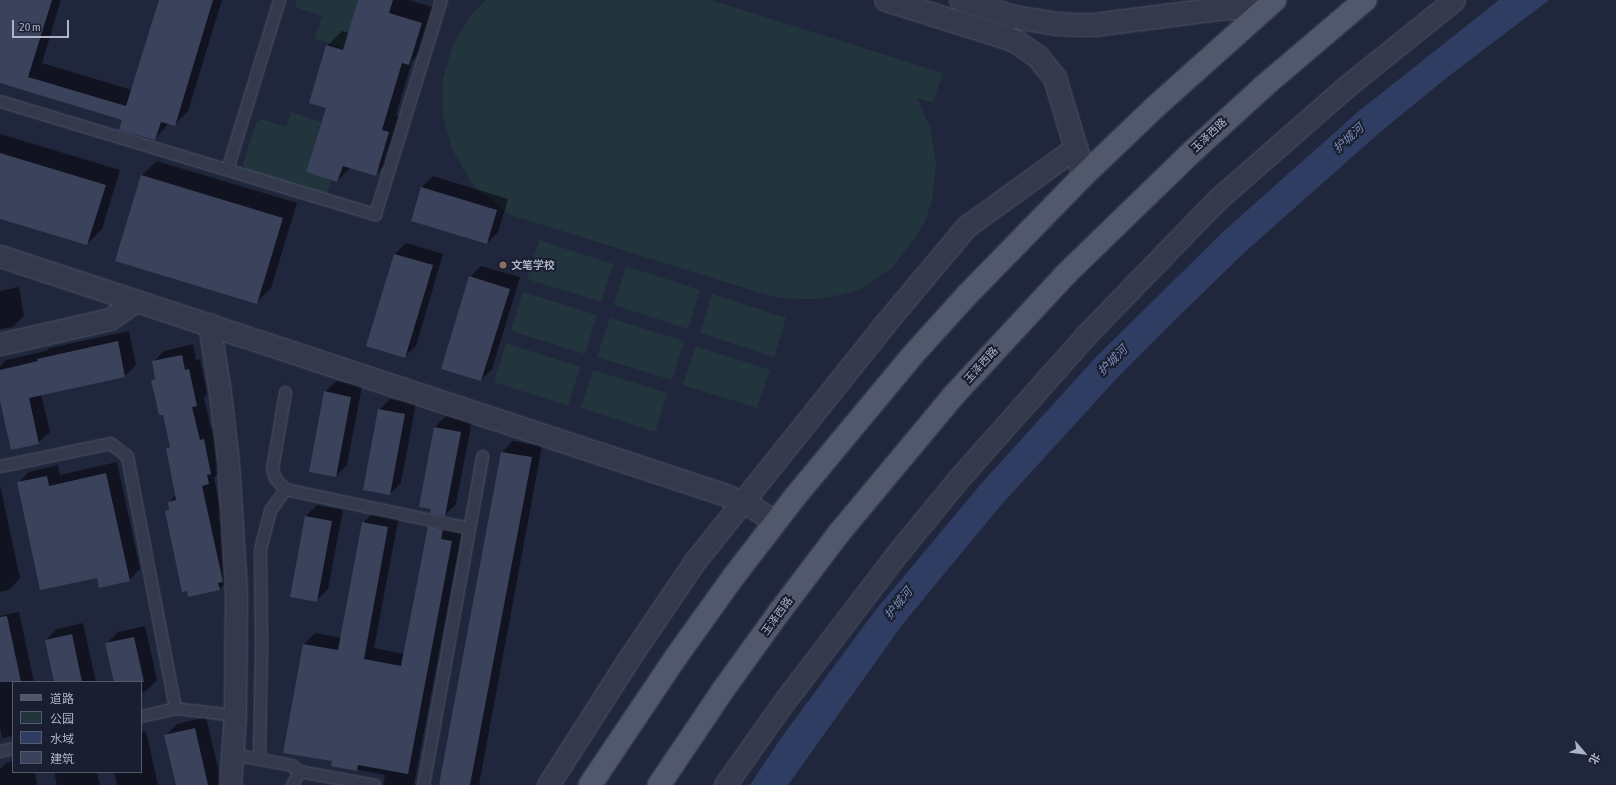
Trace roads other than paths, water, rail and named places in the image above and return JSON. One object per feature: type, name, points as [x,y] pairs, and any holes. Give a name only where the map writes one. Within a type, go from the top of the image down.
[{"type":"main road","name":"玉泽西路","points":[[659,785],[723,690],[839,533],[954,395],[1066,274],[1194,150],[1264,86],[1365,0]]},
{"type":"main road","points":[[590,785],[676,656],[775,522],[856,421],[911,357],[967,295],[1084,175],[1154,108],[1271,3]]},
{"type":"street","points":[[886,0],[1007,38],[1028,50],[1047,67],[1055,78],[1084,175]]},
{"type":"street","points":[[961,0],[1014,17],[1058,24],[1076,25],[1271,3]]},
{"type":"street","points":[[725,785],[786,699],[900,550],[960,477],[1086,335],[1218,199],[1347,86],[1454,0]]},
{"type":"street","points":[[548,785],[628,660],[695,561],[883,326],[967,226],[1076,147]]},
{"type":"street","points":[[0,256],[209,324],[742,502],[775,522]]},
{"type":"street","points":[[0,344],[110,319],[136,300]]},
{"type":"street","points":[[209,324],[220,393],[234,531],[236,593],[236,715],[230,785]]},
{"type":"lane","points":[[227,169],[279,0]]},
{"type":"lane","points":[[0,101],[375,214],[441,0]]},
{"type":"lane","points":[[285,392],[272,469],[275,478],[285,489],[469,528]]},
{"type":"lane","points":[[0,466],[110,443],[126,456],[175,708]]},
{"type":"lane","points":[[423,785],[482,456]]},
{"type":"lane","points":[[258,759],[261,648],[260,549],[270,510],[285,489]]},
{"type":"lane","points":[[142,716],[175,708],[236,715]]},
{"type":"lane","points":[[0,751],[12,748]]},
{"type":"lane","points":[[233,754],[291,765],[299,771],[375,785]]},
{"type":"lane","points":[[292,785],[299,771]]},
{"type":"water","name":"护城河","points":[[1499,0],[1549,0],[1445,79],[1378,134],[1246,251],[1181,314],[1118,377],[1002,504],[902,625],[788,785],[750,785],[781,738],[875,611],[980,485],[1096,357],[1225,230],[1359,111]]},
{"type":"place","name":"文笔学校","points":[[503,265]]}]
